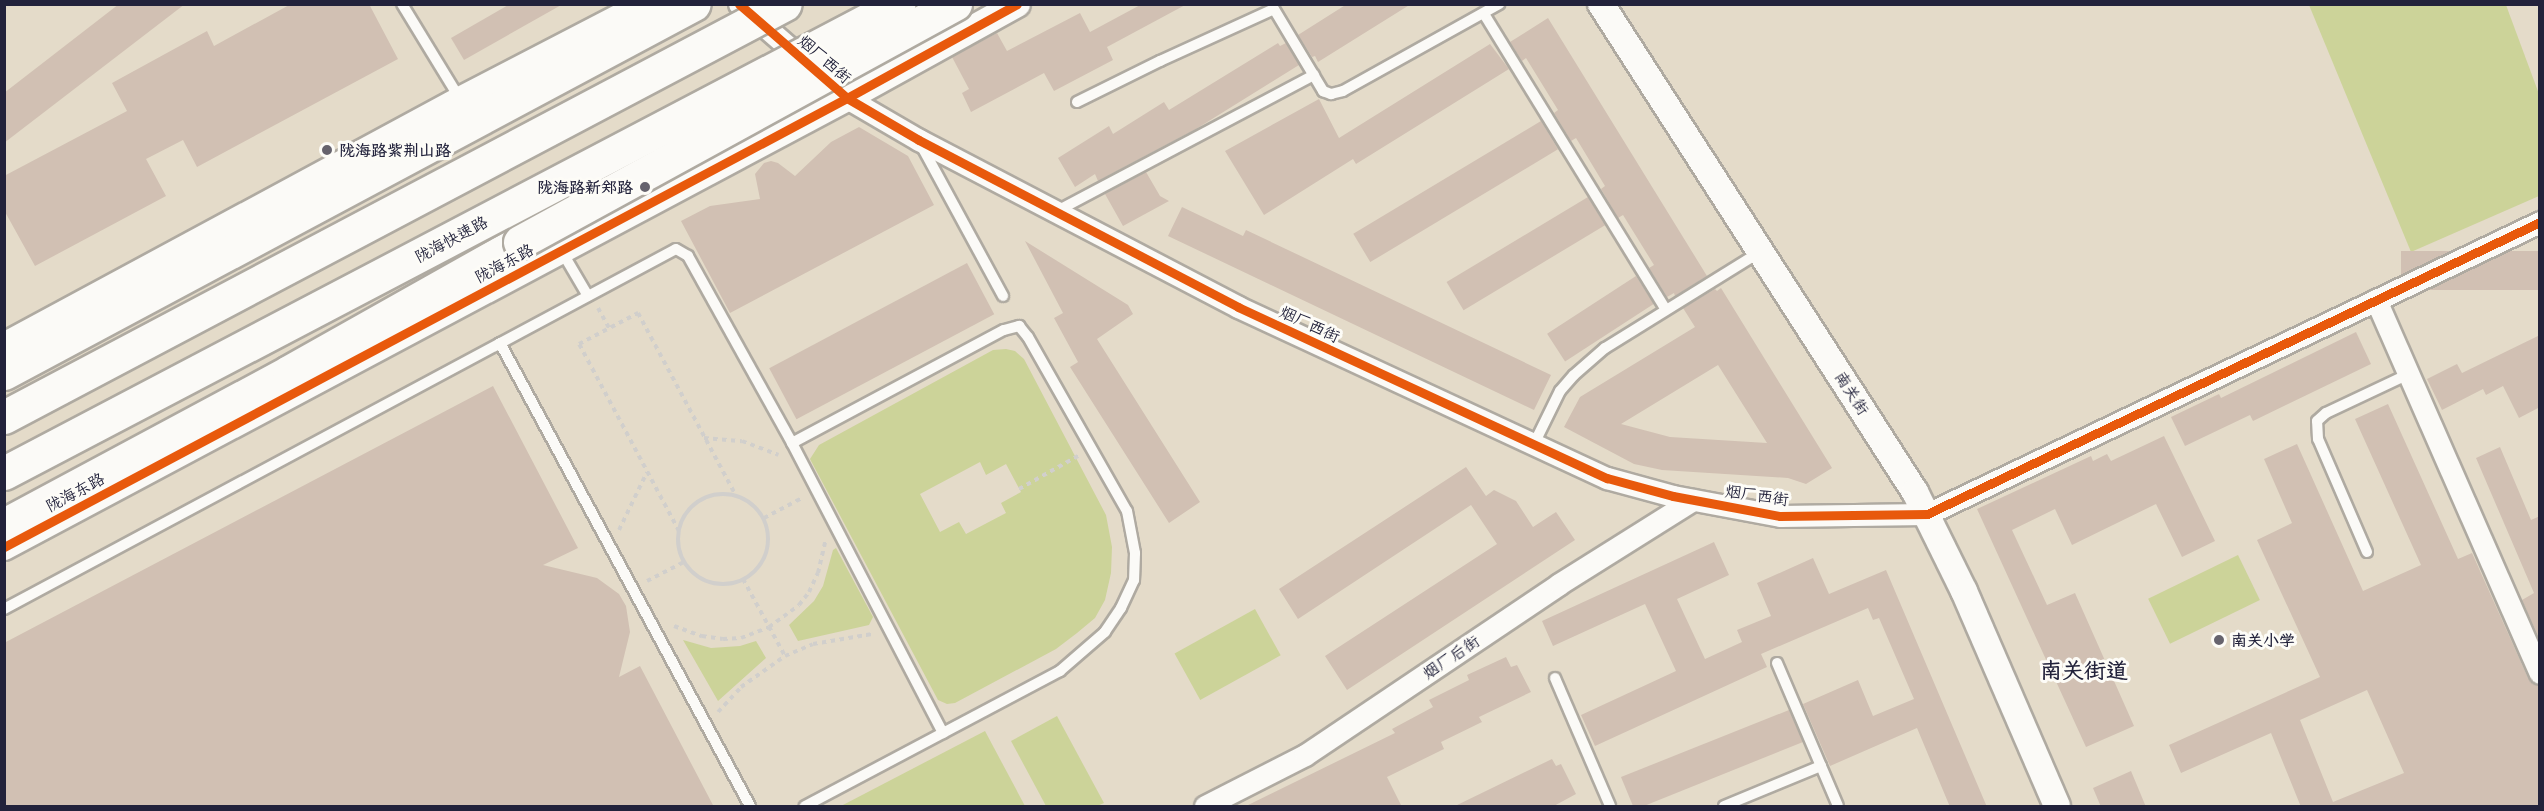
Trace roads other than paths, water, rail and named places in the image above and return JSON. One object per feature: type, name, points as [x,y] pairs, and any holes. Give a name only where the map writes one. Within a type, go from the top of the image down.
[{"type":"highway","points":[[4,373],[694,4]]},
{"type":"highway","points":[[4,417],[785,4]]},
{"type":"highway","name":"陇海快速路","points":[[4,473],[898,4]]},
{"type":"highway","points":[[4,525],[289,372],[955,4]]},
{"type":"street","points":[[4,346],[460,100],[645,4]]},
{"type":"street","name":"烟厂西街","points":[[739,4],[847,98],[919,140],[1238,307],[1607,478],[1693,500],[1780,516],[1927,514]]},
{"type":"street","name":"陇海东路","points":[[4,547],[847,98],[1017,4]]},
{"type":"street","name":"南关街","points":[[1601,4],[1927,514],[1964,591],[2057,807]]},
{"type":"street","points":[[1927,514],[2540,222]]},
{"type":"street","points":[[2376,300],[2540,673]]},
{"type":"street","name":"烟厂后街","points":[[1204,807],[1305,755],[1559,584],[1693,500]]},
{"type":"lane","points":[[402,4],[460,100]]},
{"type":"lane","points":[[1077,102],[1274,9],[1323,91],[1331,94],[1343,92],[1499,4]]},
{"type":"lane","points":[[1484,14],[1666,310]]},
{"type":"lane","points":[[1055,212],[1314,75]]},
{"type":"lane","points":[[919,140],[1003,296]]},
{"type":"lane","points":[[4,609],[676,249],[688,256],[792,443],[943,733]]},
{"type":"lane","points":[[561,250],[588,296]]},
{"type":"lane","points":[[1534,444],[1560,391],[1574,375],[1605,348],[1760,251]]},
{"type":"lane","points":[[792,443],[1004,330],[1019,326],[1028,337],[1128,511],[1135,553],[1134,580],[1121,608],[1105,632],[1060,671],[805,807]]},
{"type":"lane","points":[[500,343],[750,807]]},
{"type":"lane","points":[[2367,552],[2318,439],[2317,421],[2326,414],[2409,374]]},
{"type":"lane","points":[[1778,663],[1838,807]]},
{"type":"lane","points":[[1556,678],[1610,807]]},
{"type":"lane","points":[[1724,807],[1821,766]]},
{"type":"place","name":"陇海路紫荆山路","points":[[327,150]]},
{"type":"place","name":"陇海路新郑路","points":[[645,187]]},
{"type":"place","name":"南关小学","points":[[2219,640]]},
{"type":"district","name":"南关街道","points":[[2084,670]]}]
